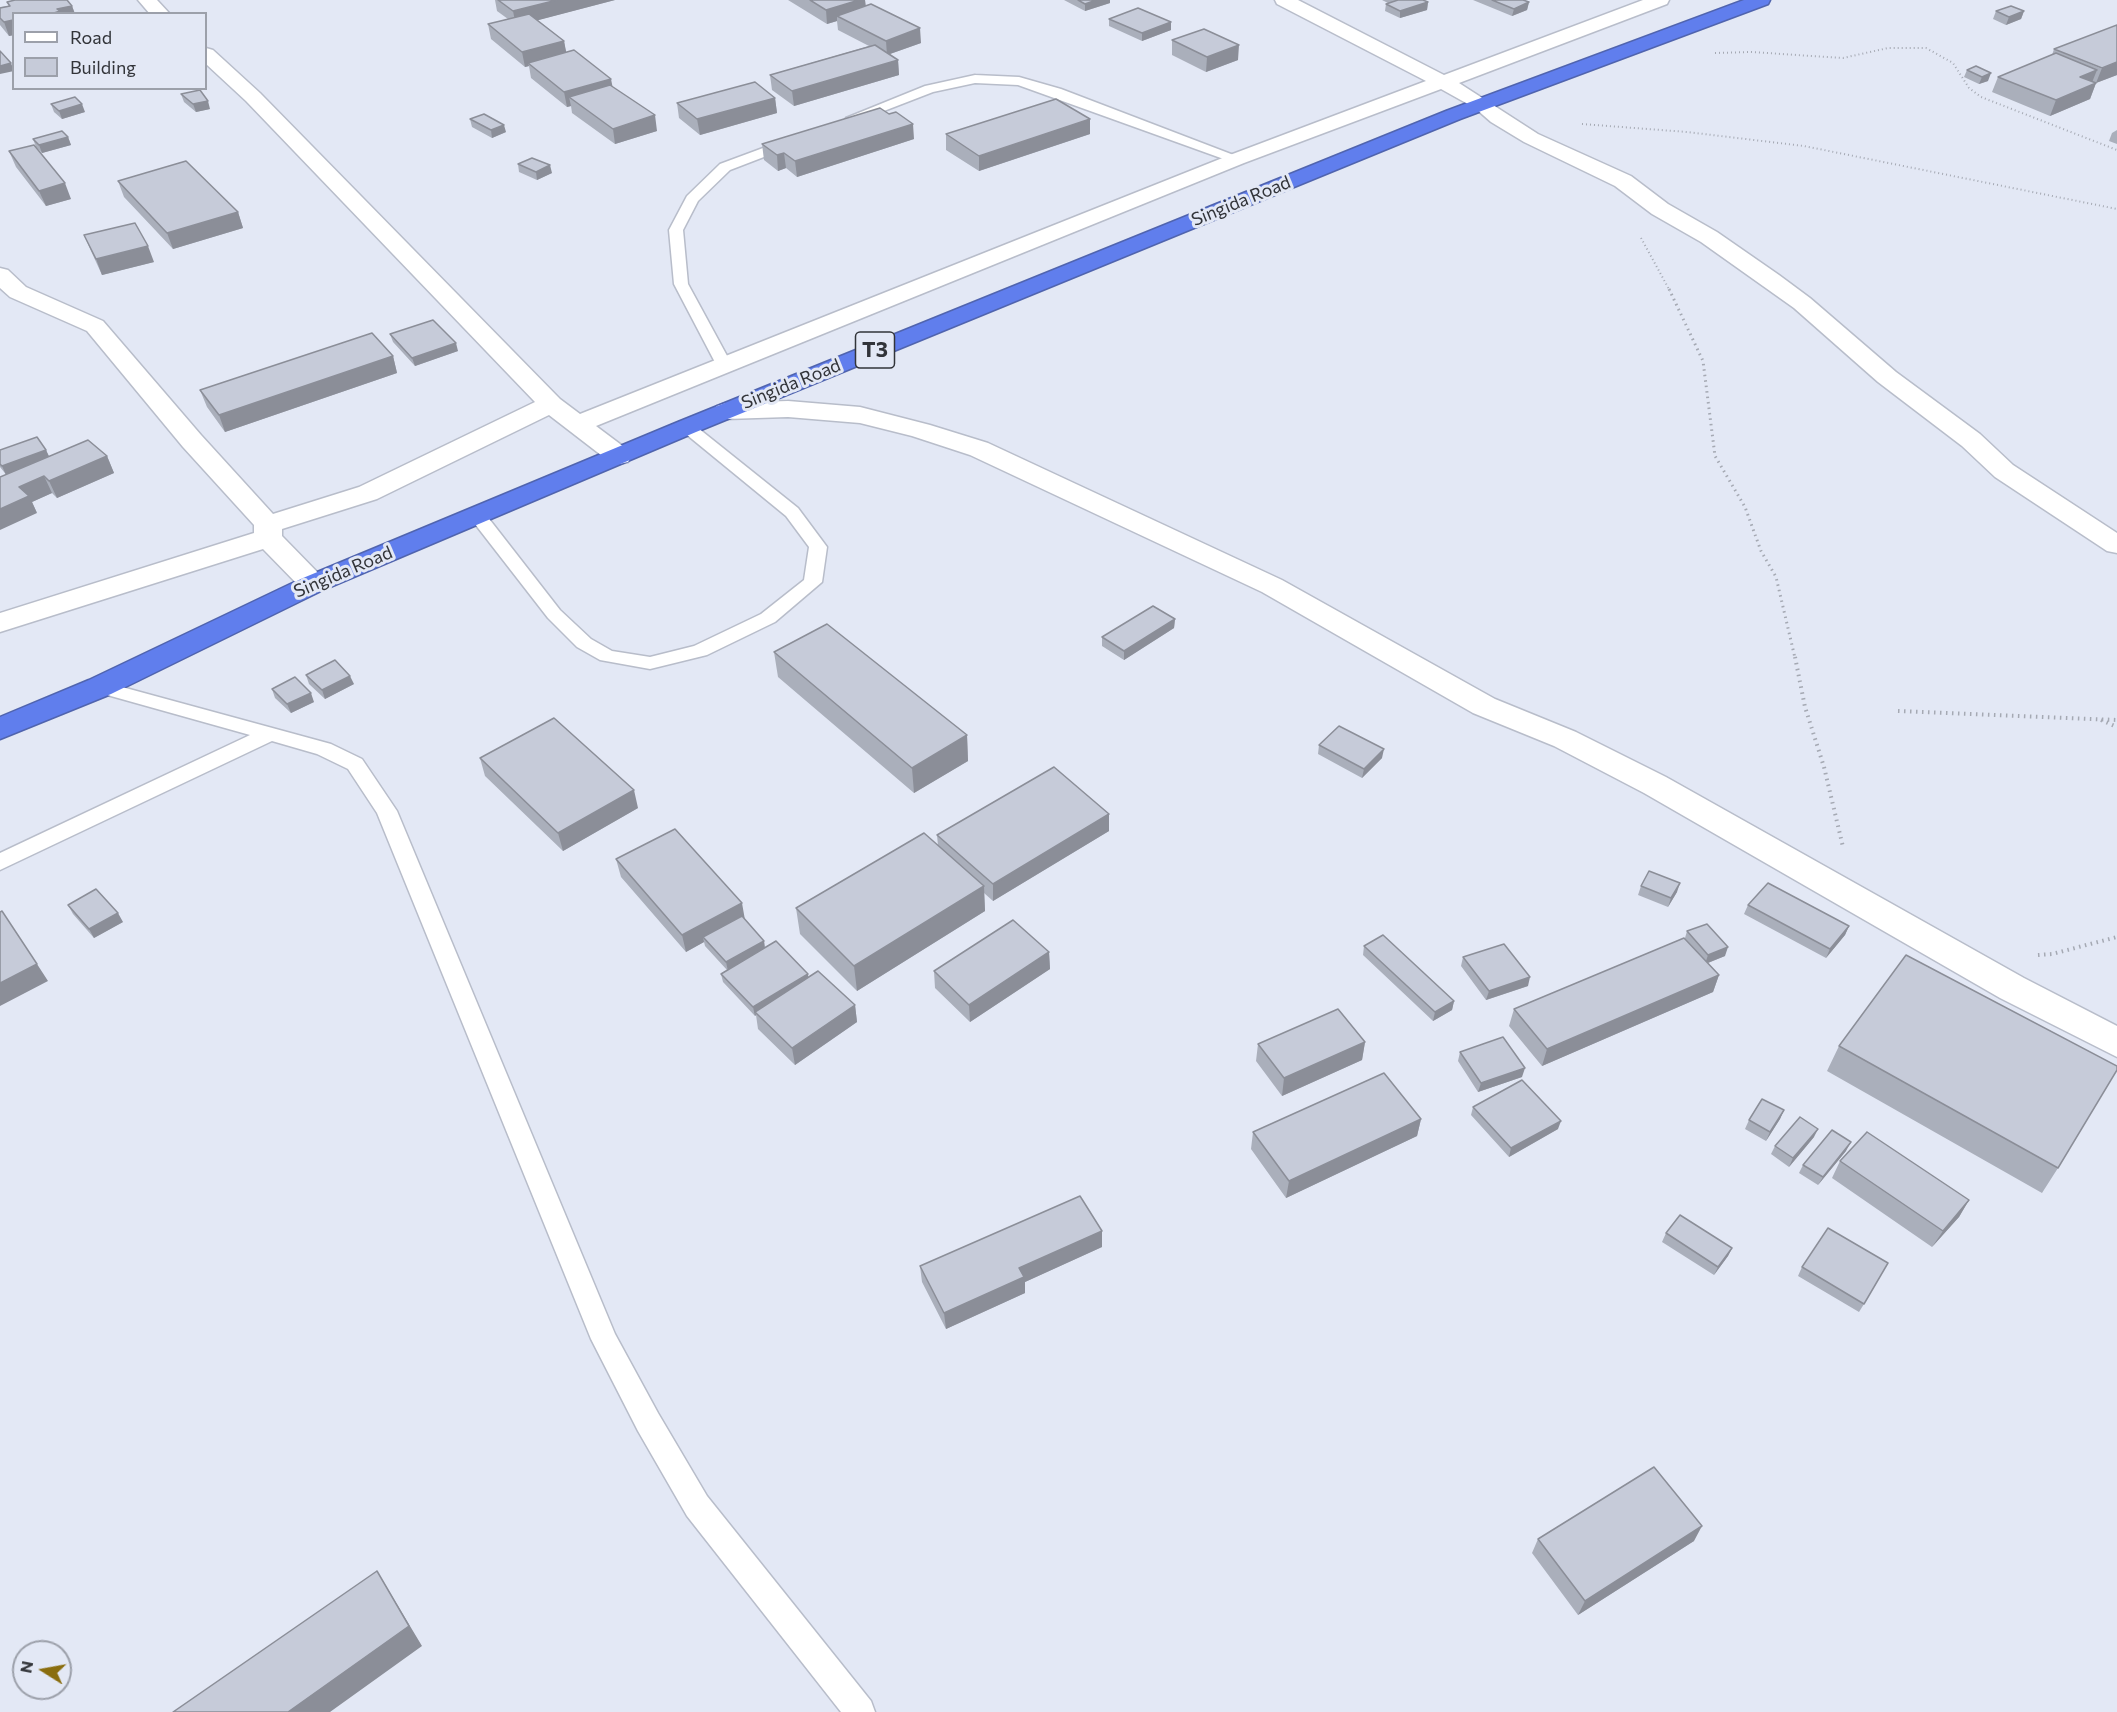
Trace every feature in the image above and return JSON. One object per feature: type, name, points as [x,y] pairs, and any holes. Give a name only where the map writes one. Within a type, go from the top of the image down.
[{"type":"highway","name":"Singida Road","points":[[0,729],[100,687],[313,584],[687,427],[1482,104],[1761,0]]},
{"type":"street","points":[[147,0],[159,12]]},
{"type":"street","points":[[1284,0],[1443,82],[1482,104],[1498,118],[1531,138],[1632,187],[1660,209],[1735,254],[1779,285],[1855,351],[1971,440],[2012,476],[2117,545]]},
{"type":"street","points":[[578,424],[889,301],[1237,159],[1660,0]]},
{"type":"street","points":[[207,55],[253,97],[551,404],[619,456]]},
{"type":"street","points":[[0,275],[18,292],[94,326],[313,584]]},
{"type":"street","points":[[0,624],[268,531],[368,493],[551,404]]},
{"type":"street","points":[[726,411],[788,409],[860,414],[921,430],[979,449],[1272,586],[1484,706],[1565,739],[1655,785],[2012,988],[2117,1043]]},
{"type":"lane","points":[[843,122],[929,89],[975,79],[1019,81],[1056,92],[1237,159]]},
{"type":"lane","points":[[724,365],[681,284],[676,230],[692,198],[725,167],[800,139]]},
{"type":"lane","points":[[477,515],[554,614],[584,643],[607,656],[650,663],[700,651],[768,618],[813,582],[818,547],[792,512],[687,427]]},
{"type":"lane","points":[[100,687],[324,749],[355,764],[387,811],[604,1339],[642,1412],[697,1506],[861,1712]]},
{"type":"lane","points":[[0,862],[268,735]]},
{"type":"path","points":[[1710,53],[1751,52],[1843,58],[1888,48],[1926,48],[1953,63],[1970,88],[1981,97],[2050,126],[2117,150]]},
{"type":"path","points":[[1580,124],[1687,132],[1804,146],[2117,209]]},
{"type":"path","points":[[1632,187],[1630,207],[1645,249],[1674,298],[1703,361],[1715,456],[1745,507],[1761,550],[1776,577],[1805,707],[1836,814],[1848,896]]},
{"type":"path","points":[[1898,711],[2117,720]]},
{"type":"path","points":[[2098,719],[2117,727]]},
{"type":"building","points":[[67,0],[72,6],[57,9],[60,11],[57,12],[12,12],[12,20],[4,22],[0,18],[0,8],[10,6],[7,2]]},
{"type":"building","points":[[498,0],[557,0],[513,11]]},
{"type":"building","points":[[810,0],[859,0],[826,10]]},
{"type":"building","points":[[1078,0],[1096,0],[1085,4]]},
{"type":"building","points":[[1398,0],[1428,2],[1400,11],[1386,4]]},
{"type":"building","points":[[1492,0],[1523,0],[1529,2],[1514,9]]},
{"type":"building","points":[[871,4],[920,28],[886,41],[837,16]]},
{"type":"building","points":[[2011,6],[2024,11],[2009,17],[1996,11]]},
{"type":"building","points":[[1138,8],[1171,22],[1142,33],[1109,19]]},
{"type":"building","points":[[529,14],[564,41],[522,52],[488,24]]},
{"type":"building","points":[[2117,25],[2117,62],[2102,68],[2054,49]]},
{"type":"building","points":[[1204,29],[1239,45],[1207,57],[1172,40]]},
{"type":"building","points":[[875,45],[898,60],[792,91],[770,75]]},
{"type":"building","points":[[574,50],[611,79],[564,92],[528,63]]},
{"type":"building","points":[[0,51],[11,63],[0,66]]},
{"type":"building","points":[[2056,53],[2097,70],[2080,77],[2096,83],[2056,100],[1998,77]]},
{"type":"building","points":[[1976,66],[1991,73],[1982,77],[1967,70]]},
{"type":"building","points":[[755,82],[775,98],[697,119],[677,103]]},
{"type":"building","points":[[610,85],[655,115],[613,129],[569,97]]},
{"type":"building","points":[[200,90],[208,101],[193,104],[181,94]]},
{"type":"building","points":[[75,97],[82,104],[59,111],[51,104]]},
{"type":"building","points":[[1056,99],[1090,119],[979,156],[946,134]]},
{"type":"building","points":[[880,108],[889,114],[896,112],[913,124],[795,161],[784,153],[777,155],[762,144]]},
{"type":"building","points":[[484,114],[504,125],[491,130],[470,119]]},
{"type":"building","points":[[62,131],[68,137],[39,145],[33,139]]},
{"type":"building","points":[[34,145],[65,183],[39,191],[9,151]]},
{"type":"building","points":[[532,158],[550,165],[536,172],[518,164]]},
{"type":"building","points":[[186,161],[238,212],[167,233],[118,181]]},
{"type":"building","points":[[135,223],[148,246],[96,259],[84,235]]},
{"type":"building","points":[[433,320],[456,343],[412,358],[390,334]]},
{"type":"building","points":[[372,333],[393,356],[219,415],[200,390]]},
{"type":"building","points":[[37,437],[46,450],[2,466],[0,464],[0,450]]},
{"type":"building","points":[[88,440],[107,456],[49,481],[44,476],[19,487],[29,496],[0,509],[0,477]]},
{"type":"building","points":[[1153,606],[1175,619],[1124,651],[1102,637]]},
{"type":"building","points":[[827,624],[967,735],[912,768],[774,652]]},
{"type":"building","points":[[335,660],[350,676],[322,690],[306,675]]},
{"type":"building","points":[[295,677],[311,693],[287,704],[272,689]]},
{"type":"building","points":[[554,718],[634,790],[558,833],[480,758]]},
{"type":"building","points":[[1339,726],[1384,749],[1364,769],[1319,745]]},
{"type":"building","points":[[1054,767],[1109,814],[993,884],[937,835]]},
{"type":"building","points":[[675,829],[742,903],[682,935],[616,859]]},
{"type":"building","points":[[924,833],[984,886],[854,966],[796,908]]},
{"type":"building","points":[[1649,871],[1680,883],[1671,898],[1641,886]]},
{"type":"building","points":[[1768,883],[1849,926],[1830,949],[1748,905]]},
{"type":"building","points":[[96,889],[118,913],[89,929],[68,905]]},
{"type":"building","points":[[2,911],[37,964],[0,983],[0,912]]},
{"type":"building","points":[[742,916],[764,941],[726,962],[703,937]]},
{"type":"building","points":[[1013,920],[1049,952],[969,1005],[934,971]]},
{"type":"building","points":[[1707,924],[1728,947],[1708,955],[1687,931]]},
{"type":"building","points":[[1383,935],[1454,1001],[1435,1012],[1364,946]]},
{"type":"building","points":[[1684,938],[1719,975],[1547,1049],[1514,1009]]},
{"type":"building","points":[[776,941],[808,974],[753,1007],[721,974]]},
{"type":"building","points":[[1504,944],[1530,977],[1489,991],[1463,957]]},
{"type":"building","points":[[1906,955],[2117,1066],[2117,1070],[2058,1168],[1839,1046]]},
{"type":"building","points":[[818,971],[855,1005],[792,1048],[755,1012]]},
{"type":"building","points":[[1338,1009],[1365,1042],[1284,1078],[1258,1044]]},
{"type":"building","points":[[1503,1037],[1525,1068],[1481,1083],[1460,1052]]},
{"type":"building","points":[[1384,1073],[1421,1119],[1289,1181],[1253,1132]]},
{"type":"building","points":[[1522,1080],[1561,1121],[1511,1148],[1473,1107]]},
{"type":"building","points":[[1762,1099],[1784,1110],[1770,1132],[1749,1120]]},
{"type":"building","points":[[1800,1117],[1818,1129],[1793,1158],[1775,1146]]},
{"type":"building","points":[[1832,1130],[1851,1142],[1823,1177],[1803,1165]]},
{"type":"building","points":[[1867,1132],[1969,1200],[1943,1231],[1840,1161]]},
{"type":"building","points":[[1080,1196],[1102,1231],[1019,1268],[1024,1277],[944,1313],[920,1266]]},
{"type":"building","points":[[1680,1215],[1732,1248],[1718,1267],[1666,1233]]},
{"type":"building","points":[[1828,1228],[1888,1263],[1864,1304],[1802,1267]]},
{"type":"building","points":[[1654,1467],[1702,1526],[1585,1601],[1538,1539]]},
{"type":"building","points":[[377,1571],[409,1626],[288,1712],[173,1712]]}]
